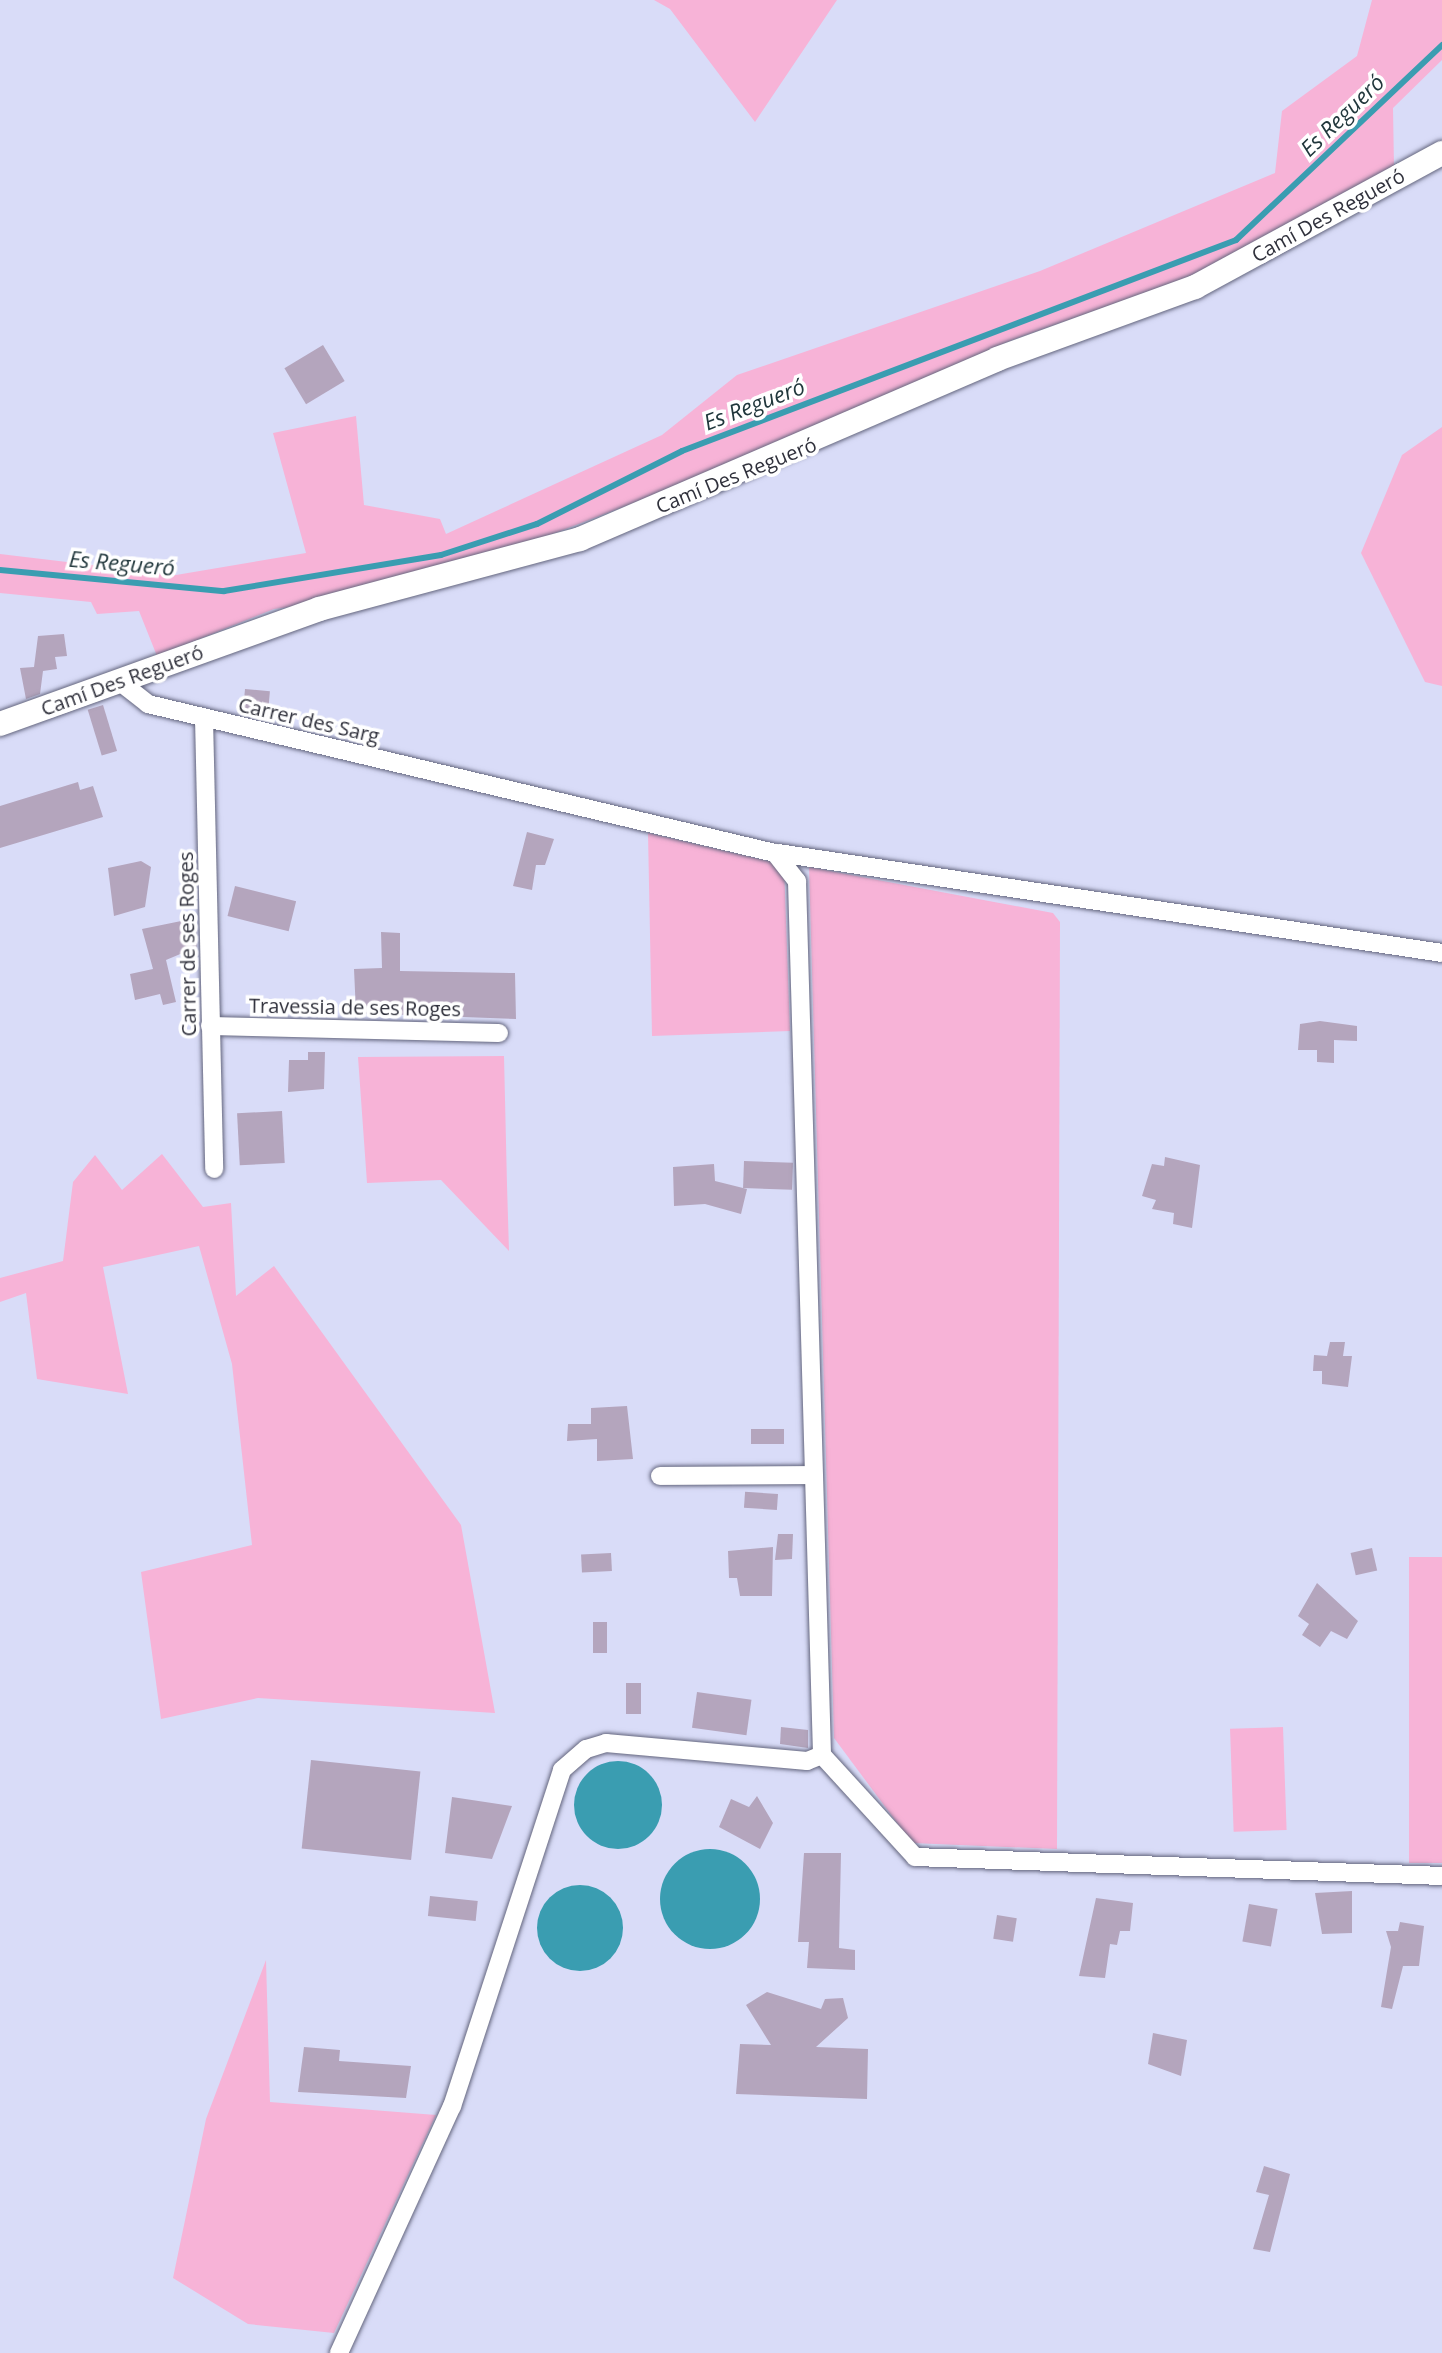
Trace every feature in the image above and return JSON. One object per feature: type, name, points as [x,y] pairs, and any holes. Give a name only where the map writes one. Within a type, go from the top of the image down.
[{"type":"street","name":"Camí Des Regueró","points":[[0,724],[319,609],[580,539],[997,359],[1195,287],[1442,153]]},
{"type":"street","name":"Carrer des Sarg","points":[[120,682],[131,697],[204,718],[775,853],[1442,953]]},
{"type":"street","name":"Carrer de ses Roges","points":[[204,718],[214,1169]]},
{"type":"street","points":[[775,853],[797,881],[822,1755],[915,1857],[1442,1876]]},
{"type":"street","name":"Travessia de ses Roges","points":[[210,1026],[499,1033]]},
{"type":"street","points":[[660,1476],[812,1475]]},
{"type":"street","points":[[339,2353],[452,2106],[562,1770],[606,1743],[807,1761],[822,1755]]},
{"type":"shaded area","points":[[654,0],[837,0],[755,122],[670,9]]},
{"type":"shaded area","points":[[1372,0],[1442,0],[1442,60],[1393,108],[1394,167],[1227,264],[1012,340],[748,459],[516,548],[330,602],[274,609],[157,656],[139,611],[97,614],[91,602],[0,593],[0,554],[176,575],[306,553],[273,433],[356,416],[364,505],[440,519],[446,534],[662,435],[737,375],[1040,271],[1275,173],[1282,111],[1357,56]]},
{"type":"shaded area","points":[[1442,427],[1442,686],[1425,682],[1361,553],[1402,455]]},
{"type":"shaded area","points":[[648,833],[784,865],[790,1031],[652,1036]]},
{"type":"shaded area","points":[[809,867],[1053,913],[1060,922],[1057,1849],[912,1843],[834,1738]]},
{"type":"shaded area","points":[[504,1056],[509,1251],[441,1180],[367,1183],[358,1057]]},
{"type":"shaded area","points":[[162,1154],[203,1207],[231,1203],[236,1296],[274,1266],[461,1525],[495,1713],[258,1698],[161,1719],[141,1572],[252,1545],[232,1364],[199,1246],[103,1267],[128,1394],[37,1379],[26,1293],[0,1302],[0,1278],[63,1261],[73,1182],[95,1155],[122,1190]]},
{"type":"shaded area","points":[[1409,1557],[1442,1557],[1442,1863],[1409,1863]]},
{"type":"shaded area","points":[[1283,1727],[1287,1830],[1234,1832],[1230,1729]]},
{"type":"shaded area","points":[[266,1960],[270,2102],[436,2115],[334,2333],[248,2324],[173,2278],[206,2119]]},
{"type":"water","points":[[618,1761],[635,1765],[649,1774],[658,1788],[662,1805],[658,1822],[649,1836],[635,1845],[618,1849],[601,1845],[587,1836],[578,1822],[574,1805],[578,1788],[587,1774],[601,1765]]},
{"type":"water","points":[[710,1849],[729,1853],[745,1864],[756,1880],[760,1899],[756,1918],[745,1934],[729,1945],[710,1949],[691,1945],[675,1934],[664,1918],[660,1899],[664,1880],[675,1864],[691,1853]]},
{"type":"water","points":[[580,1885],[597,1888],[611,1897],[620,1911],[623,1928],[620,1945],[611,1959],[597,1968],[580,1971],[563,1968],[549,1959],[540,1945],[537,1928],[540,1911],[549,1897],[563,1888]]},
{"type":"building","points":[[323,345],[345,381],[306,404],[284,368]]},
{"type":"building","points":[[64,634],[67,656],[55,657],[57,669],[43,671],[40,694],[26,699],[20,668],[34,667],[38,636]]},
{"type":"building","points":[[245,689],[270,691],[268,716],[243,714]]},
{"type":"building","points":[[103,705],[117,751],[102,756],[88,710]]},
{"type":"building","points":[[78,782],[80,790],[93,786],[103,817],[0,848],[0,806]]},
{"type":"building","points":[[527,832],[554,839],[545,865],[536,865],[532,890],[513,886]]},
{"type":"building","points":[[141,861],[151,867],[145,907],[114,916],[108,868]]},
{"type":"building","points":[[235,886],[296,901],[289,931],[228,916]]},
{"type":"building","points":[[196,918],[197,947],[166,960],[176,1002],[163,1005],[160,994],[135,1000],[130,974],[153,969],[142,929]]},
{"type":"building","points":[[381,932],[400,933],[400,971],[515,973],[516,1019],[356,1013],[354,969],[382,968]]},
{"type":"building","points":[[1320,1021],[1357,1026],[1357,1041],[1334,1040],[1334,1063],[1317,1062],[1317,1050],[1298,1050],[1300,1024]]},
{"type":"building","points":[[308,1052],[325,1052],[324,1089],[288,1092],[289,1060],[308,1060]]},
{"type":"building","points":[[282,1111],[285,1163],[240,1165],[237,1113]]},
{"type":"building","points":[[1165,1157],[1200,1165],[1192,1228],[1173,1224],[1174,1213],[1152,1209],[1156,1200],[1142,1196],[1152,1164],[1164,1166]]},
{"type":"building","points":[[744,1161],[793,1163],[792,1190],[743,1188]]},
{"type":"building","points":[[714,1164],[715,1181],[747,1189],[741,1214],[705,1204],[674,1206],[673,1167]]},
{"type":"building","points":[[1330,1342],[1345,1342],[1343,1356],[1352,1356],[1348,1387],[1322,1384],[1322,1371],[1313,1371],[1314,1355],[1327,1356]]},
{"type":"building","points":[[627,1406],[633,1459],[597,1461],[597,1439],[567,1441],[568,1424],[591,1424],[591,1408]]},
{"type":"building","points":[[751,1429],[784,1429],[784,1444],[751,1444]]},
{"type":"building","points":[[745,1492],[778,1494],[777,1510],[744,1508]]},
{"type":"building","points":[[778,1534],[793,1534],[792,1559],[775,1560]]},
{"type":"building","points":[[773,1547],[772,1596],[740,1596],[737,1578],[729,1578],[728,1551]]},
{"type":"building","points":[[1372,1548],[1377,1570],[1356,1575],[1351,1553]]},
{"type":"building","points":[[611,1553],[612,1571],[582,1573],[581,1555]]},
{"type":"building","points":[[1317,1583],[1358,1621],[1347,1639],[1331,1631],[1320,1647],[1302,1635],[1309,1624],[1298,1616]]},
{"type":"building","points":[[593,1622],[607,1622],[607,1653],[593,1653]]},
{"type":"building","points":[[626,1683],[641,1683],[641,1714],[626,1714]]},
{"type":"building","points":[[697,1692],[751,1700],[746,1735],[692,1728]]},
{"type":"building","points":[[781,1727],[808,1730],[808,1748],[780,1744]]},
{"type":"building","points":[[311,1760],[420,1771],[411,1860],[302,1849]]},
{"type":"building","points":[[757,1796],[773,1823],[760,1849],[719,1827],[731,1799],[749,1807]]},
{"type":"building","points":[[452,1797],[512,1806],[492,1859],[445,1853]]},
{"type":"building","points":[[804,1853],[841,1853],[839,1948],[855,1950],[855,1970],[807,1968],[809,1942],[798,1942]]},
{"type":"building","points":[[1352,1891],[1352,1933],[1322,1934],[1315,1893]]},
{"type":"building","points":[[430,1896],[478,1901],[476,1921],[428,1916]]},
{"type":"building","points":[[1096,1898],[1133,1903],[1130,1931],[1120,1931],[1117,1945],[1110,1944],[1105,1978],[1079,1976]]},
{"type":"building","points":[[1249,1904],[1278,1909],[1271,1946],[1242,1941]]},
{"type":"building","points":[[997,1915],[1017,1918],[1013,1942],[993,1939]]},
{"type":"building","points":[[1400,1922],[1424,1926],[1419,1966],[1403,1966],[1392,2009],[1381,2007],[1391,1947],[1386,1931],[1398,1931]]},
{"type":"building","points":[[767,1992],[821,2009],[825,1999],[843,1998],[848,2018],[816,2047],[868,2049],[867,2099],[736,2094],[740,2044],[771,2045],[746,2005]]},
{"type":"building","points":[[1153,2033],[1187,2040],[1181,2076],[1148,2064]]},
{"type":"building","points":[[304,2047],[340,2050],[339,2061],[411,2066],[406,2098],[298,2092]]},
{"type":"building","points":[[1264,2166],[1290,2174],[1270,2252],[1253,2249],[1269,2195],[1256,2192]]},
{"type":"waterway","name":"Es Regueró","points":[[0,570],[224,591],[441,555],[537,524],[682,451],[1236,240],[1442,45]]}]
